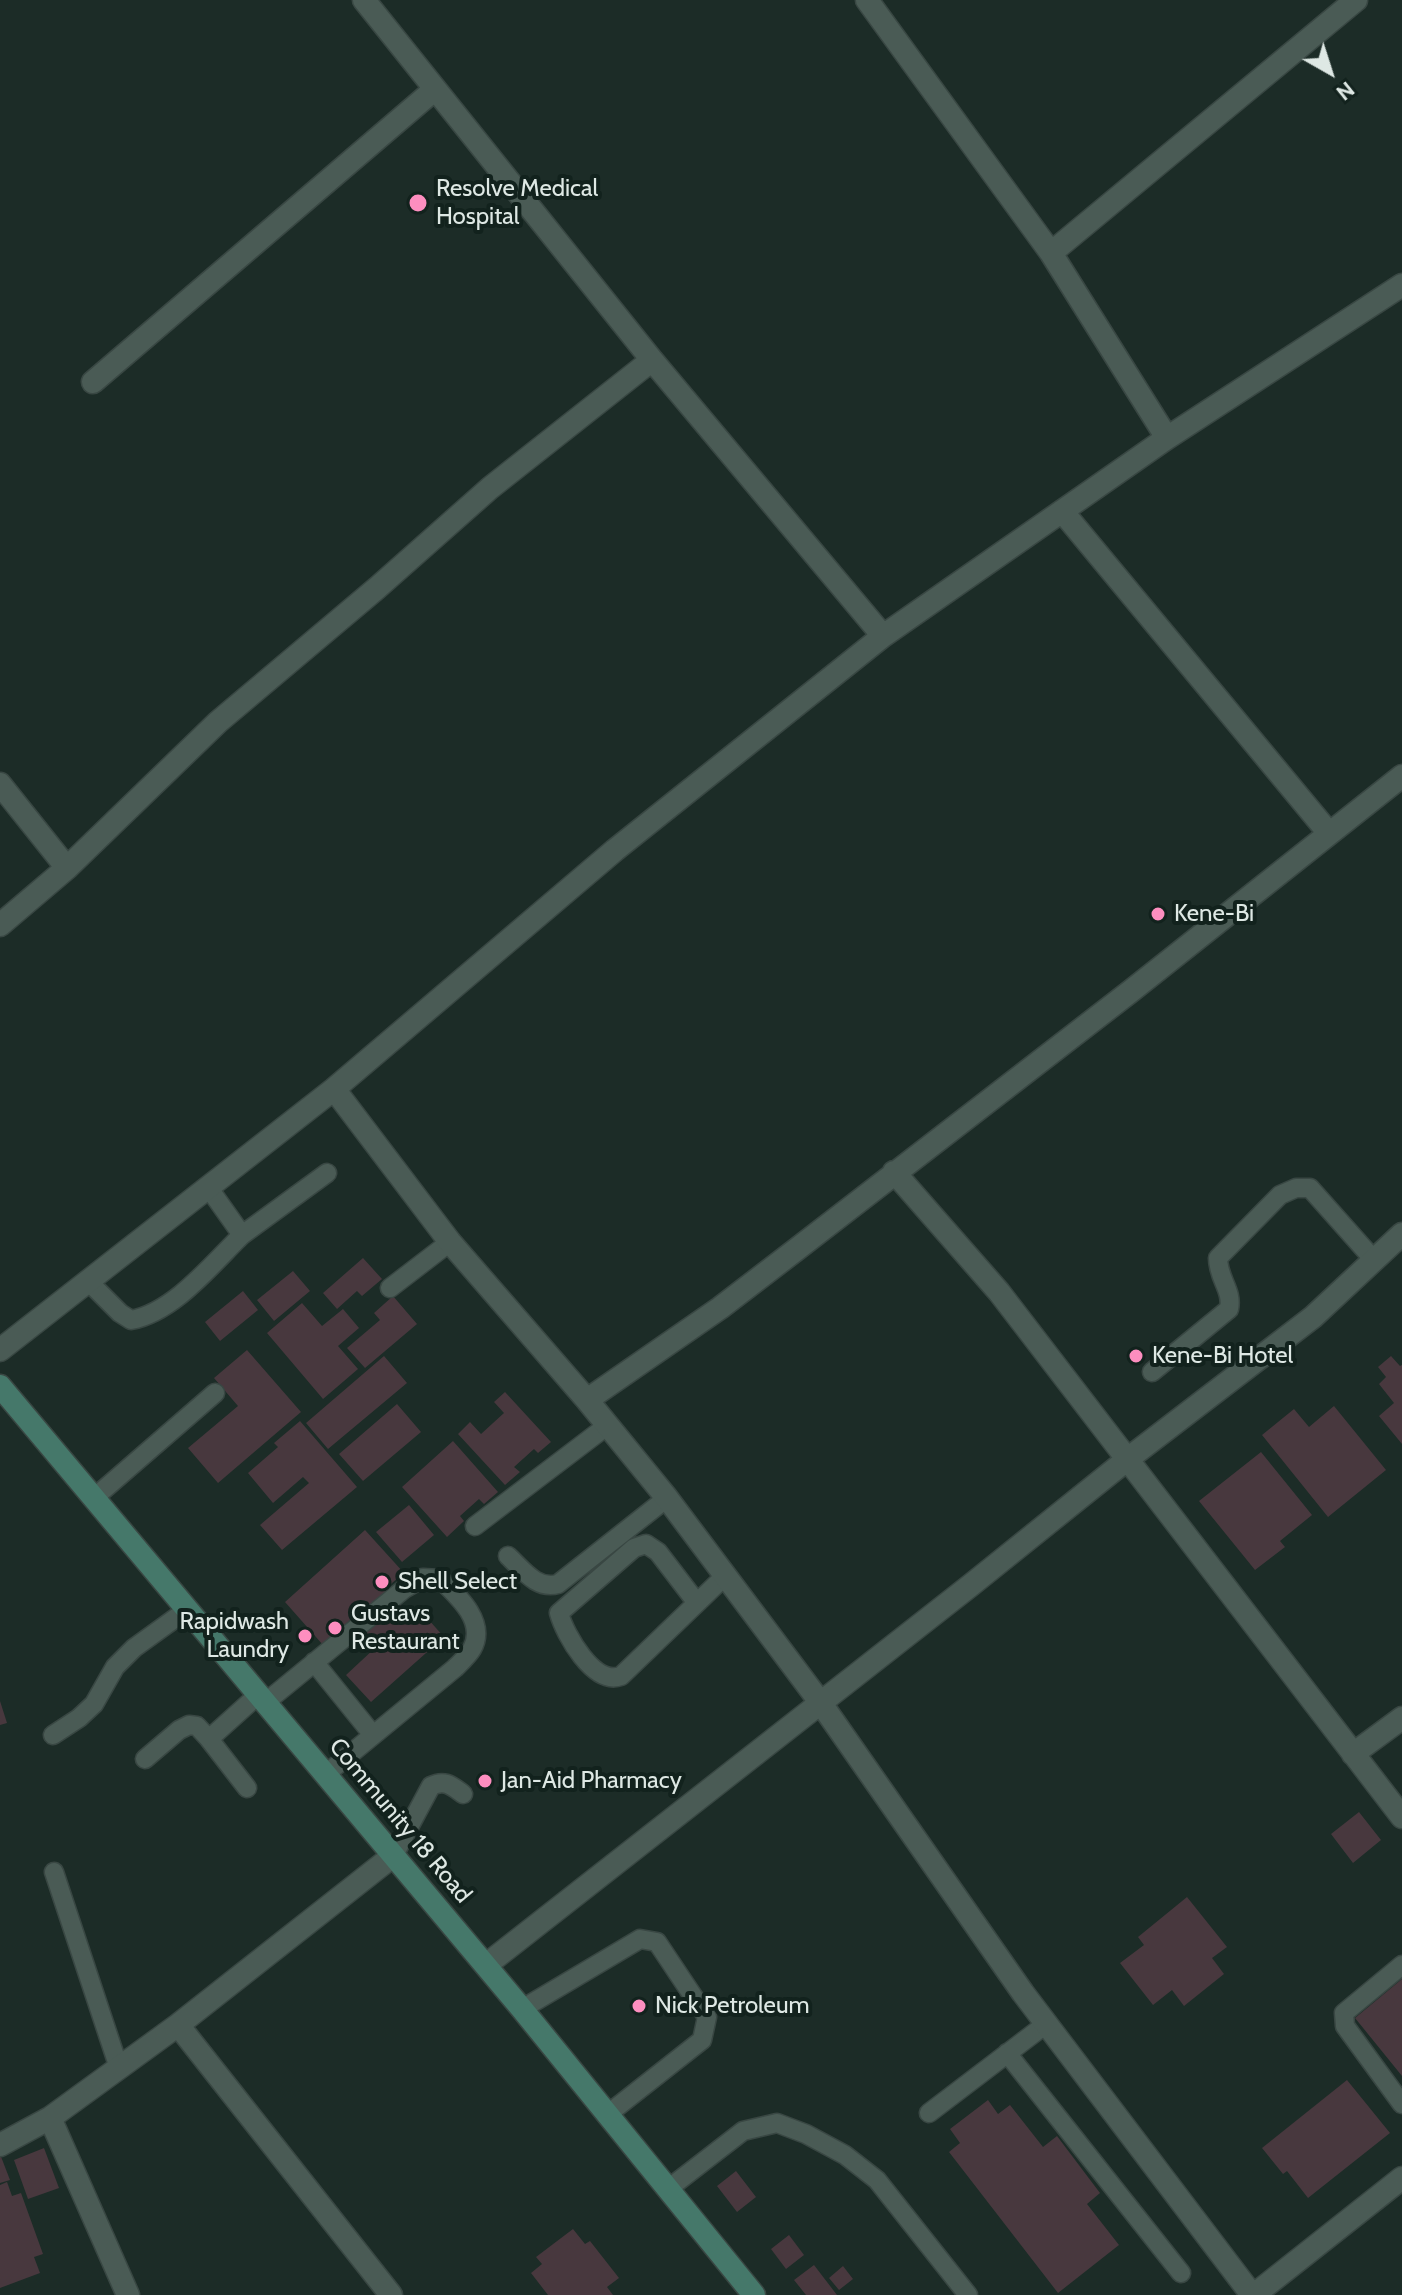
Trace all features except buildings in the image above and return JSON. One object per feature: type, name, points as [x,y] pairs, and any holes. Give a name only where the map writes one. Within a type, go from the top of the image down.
[{"type":"main road","name":"Community 18 Road","points":[[0,1386],[486,1965],[754,2295]]},
{"type":"street","points":[[364,0],[652,360],[883,636]]},
{"type":"street","points":[[867,0],[1051,253],[1167,438]]},
{"type":"street","points":[[1051,253],[1356,0]]},
{"type":"street","points":[[93,382],[434,90]]},
{"type":"street","points":[[0,1350],[334,1089],[615,850],[883,636],[1167,438],[1402,285]]},
{"type":"street","points":[[0,925],[67,868],[218,722],[490,488],[652,360]]},
{"type":"street","points":[[1062,511],[1328,832]]},
{"type":"street","points":[[587,1400],[731,1299],[1131,991],[1402,776]]},
{"type":"street","points":[[0,784],[67,868]]},
{"type":"street","points":[[334,1089],[450,1242],[667,1498],[820,1702],[1046,2024],[1253,2295],[1402,2178]]},
{"type":"street","points":[[894,1172],[999,1292],[1402,1817]]},
{"type":"street","points":[[486,1965],[1129,1458],[1313,1317],[1402,1234]]},
{"type":"street","points":[[1353,1754],[1402,1718]]},
{"type":"street","points":[[0,2145],[50,2118],[178,2025],[394,1855]]},
{"type":"street","points":[[178,2025],[391,2295]]},
{"type":"street","points":[[50,2118],[128,2295]]},
{"type":"lane","points":[[87,1280],[131,1320],[165,1309],[242,1235],[327,1173]]},
{"type":"lane","points":[[208,1187],[242,1235]]},
{"type":"lane","points":[[1152,1372],[1229,1309],[1231,1300],[1218,1272],[1218,1258],[1280,1195],[1296,1188],[1310,1188],[1374,1260]]},
{"type":"lane","points":[[390,1288],[450,1242]]},
{"type":"lane","points":[[94,1498],[215,1393]]},
{"type":"lane","points":[[475,1526],[608,1425]]},
{"type":"lane","points":[[508,1556],[536,1582],[548,1587],[558,1584],[667,1498]]},
{"type":"lane","points":[[697,1603],[658,1552],[646,1544],[634,1548],[559,1613],[562,1625],[586,1661],[600,1675],[613,1679],[621,1676],[697,1603],[725,1576]]},
{"type":"lane","points":[[209,1739],[314,1662],[404,1589],[423,1578],[440,1579],[466,1604],[475,1626],[473,1648],[455,1668],[326,1774]]},
{"type":"lane","points":[[53,1735],[94,1704],[115,1667],[134,1648],[188,1609]]},
{"type":"lane","points":[[314,1662],[373,1735]]},
{"type":"lane","points":[[145,1759],[179,1730],[189,1725],[197,1726],[247,1788]]},
{"type":"lane","points":[[394,1855],[431,1786],[439,1782],[449,1784],[463,1794]]},
{"type":"lane","points":[[54,1872],[119,2068]]},
{"type":"lane","points":[[522,2009],[640,1939],[657,1942],[668,1954],[707,2017],[702,2040],[608,2114]]},
{"type":"lane","points":[[1402,1965],[1344,2013],[1345,2026],[1402,2104]]},
{"type":"lane","points":[[929,2113],[1046,2024]]},
{"type":"lane","points":[[1007,2053],[1181,2273]]},
{"type":"lane","points":[[668,2189],[743,2131],[777,2123],[845,2155],[877,2180],[968,2295]]},
{"type":"place","name":"Resolve Medical Hospital","points":[[418,203]]},
{"type":"place","name":"Kene-Bi","points":[[1158,914]]},
{"type":"place","name":"Kene-Bi Hotel","points":[[1136,1356]]},
{"type":"place","name":"Shell Select","points":[[382,1582]]},
{"type":"place","name":"Gustavs Restaurant","points":[[335,1628]]},
{"type":"place","name":"Rapidwash Laundry","points":[[305,1636]]},
{"type":"place","name":"Jan-Aid Pharmacy","points":[[485,1781]]},
{"type":"place","name":"Nick Petroleum","points":[[639,2006]]}]
